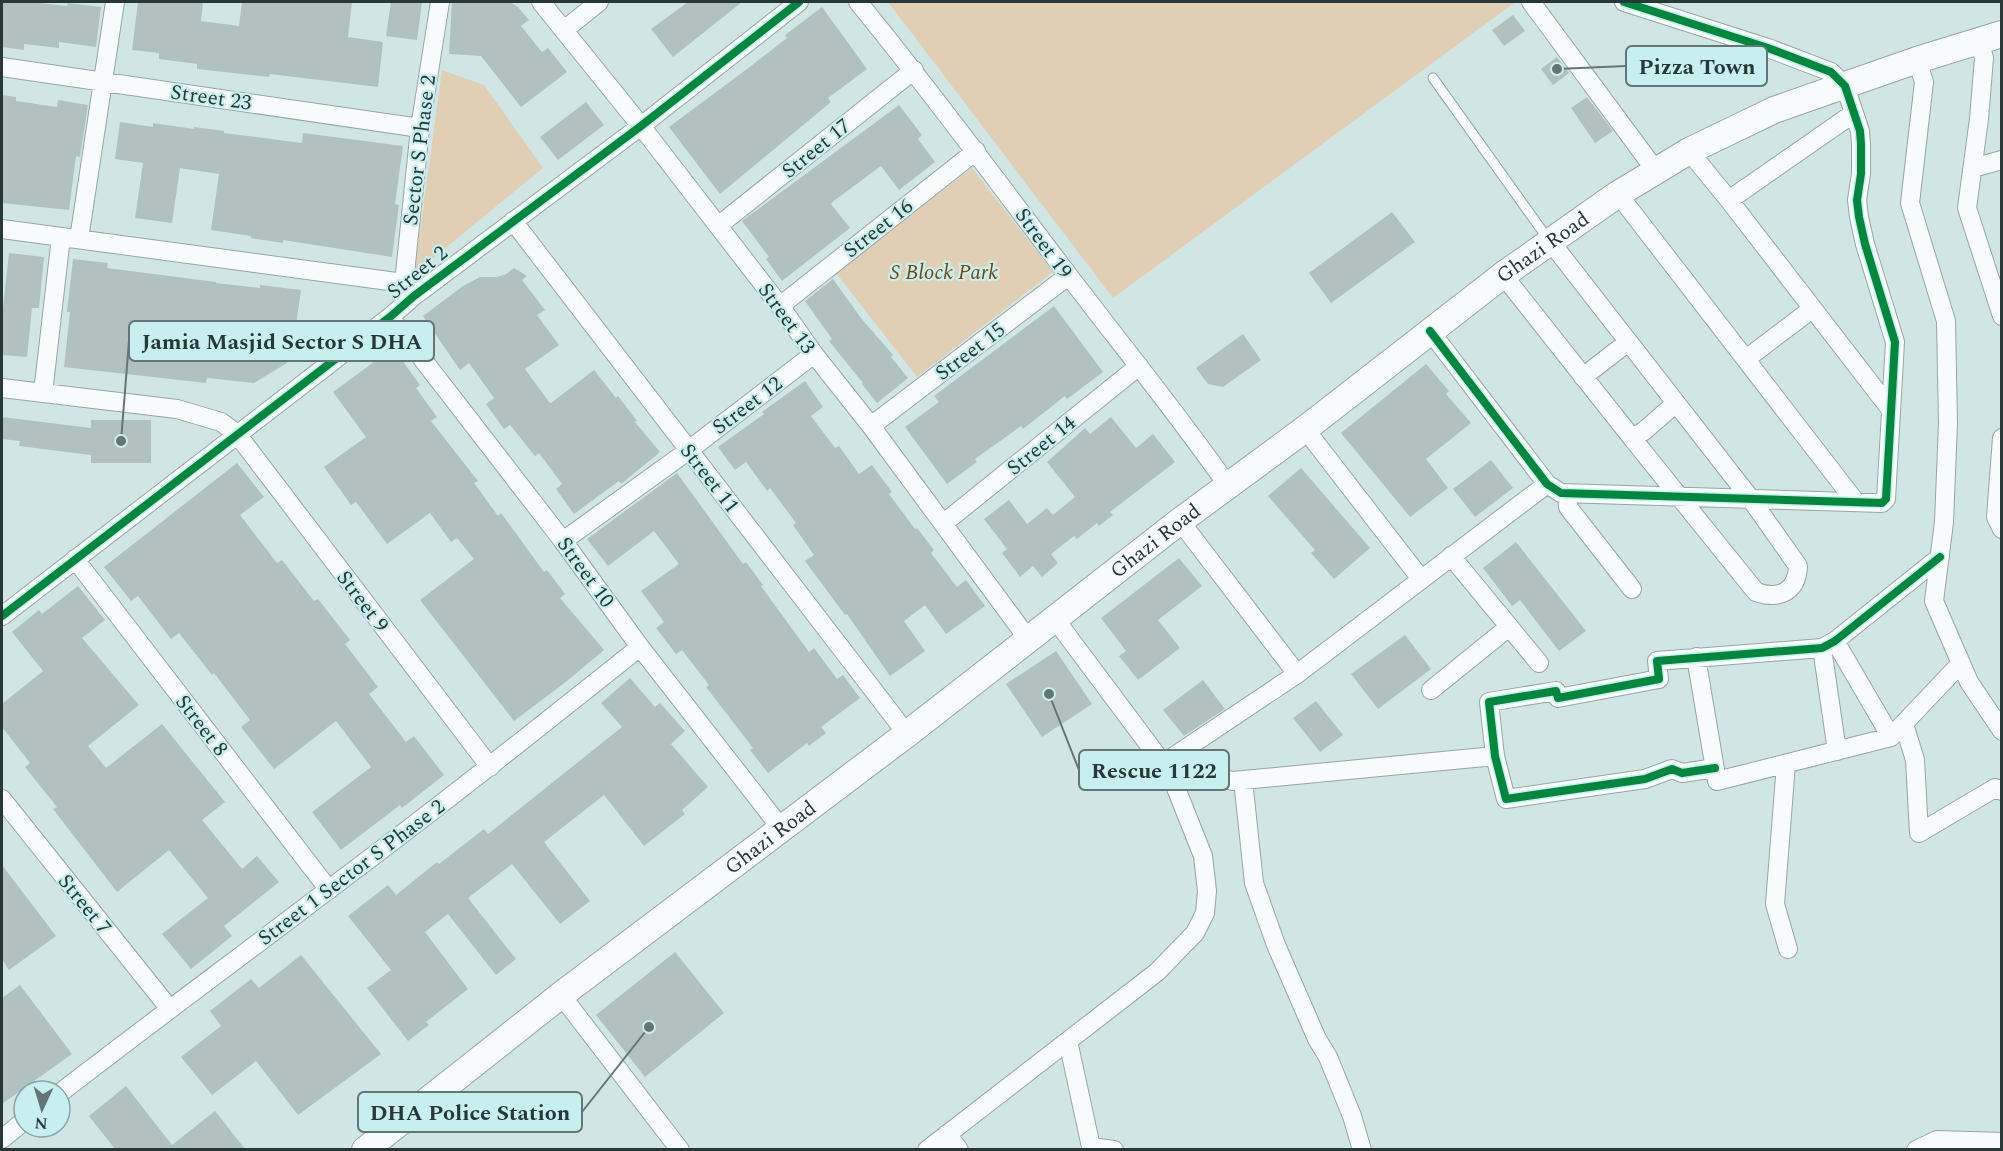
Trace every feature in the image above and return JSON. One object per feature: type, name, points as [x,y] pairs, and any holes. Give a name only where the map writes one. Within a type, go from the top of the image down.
[{"type":"main road","name":"Ghazi Road","points":[[365,1149],[561,995],[907,734],[1180,521],[1305,429],[1503,275],[1618,194],[1689,151],[1774,110],[1990,37]]},
{"type":"street","points":[[79,239],[115,2]]},
{"type":"street","name":"Sector S Phase 2","points":[[409,289],[420,128],[440,2]]},
{"type":"street","name":"Street 13","points":[[541,2],[780,306],[814,354],[944,523],[1028,639]]},
{"type":"street","points":[[564,30],[599,2]]},
{"type":"street","name":"Street 2","points":[[2,616],[390,317],[409,289],[513,221],[799,2]]},
{"type":"street","name":"Street 19","points":[[858,2],[976,151],[1068,276],[1199,444],[1228,486]]},
{"type":"street","points":[[1531,2],[1656,171]]},
{"type":"street","points":[[1430,331],[1547,484],[1555,490],[1567,494],[1882,502],[1886,499],[1894,342],[1864,244],[1857,200],[1862,144],[1845,86],[1831,72],[1768,48],[1623,2]]},
{"type":"street","points":[[1990,37],[1984,58],[1967,208],[1994,264],[2001,316]]},
{"type":"street","points":[[1917,60],[1924,82],[1910,203],[1946,321],[1948,423],[1944,522],[1934,602],[1969,682],[2001,731]]},
{"type":"street","name":"Street 23","points":[[2,67],[420,128]]},
{"type":"street","name":"Street 17","points":[[718,226],[914,70]]},
{"type":"street","points":[[1729,200],[1854,113]]},
{"type":"street","name":"Street 16","points":[[780,306],[976,151]]},
{"type":"street","points":[[1689,151],[1891,410]]},
{"type":"street","points":[[1973,168],[2001,160]]},
{"type":"street","points":[[1618,194],[1855,501]]},
{"type":"street","name":"Street 11","points":[[513,221],[907,734]]},
{"type":"street","points":[[2,229],[409,289]]},
{"type":"street","points":[[43,393],[61,237]]},
{"type":"street","points":[[1503,275],[1756,592],[1768,596],[1779,595],[1792,586],[1797,578],[1798,566],[1750,498],[1550,241]]},
{"type":"street","name":"Street 15","points":[[871,426],[1068,276]]},
{"type":"street","points":[[1746,360],[1812,309]]},
{"type":"street","name":"Street 10","points":[[390,317],[563,541],[640,647],[781,828]]},
{"type":"street","points":[[1583,377],[1628,342]]},
{"type":"street","name":"Street 12","points":[[563,541],[689,450],[814,354]]},
{"type":"street","name":"Street 14","points":[[944,523],[1139,366]]},
{"type":"street","points":[[2,388],[177,410],[221,422],[237,434]]},
{"type":"street","points":[[1632,438],[1676,404]]},
{"type":"street","points":[[1305,429],[1421,579]]},
{"type":"street","name":"Street 9","points":[[237,434],[490,767]]},
{"type":"street","points":[[2001,438],[1996,518],[2001,529]]},
{"type":"street","points":[[1167,768],[1297,674],[1547,484]]},
{"type":"street","points":[[1567,494],[1568,507],[1632,589]]},
{"type":"street","points":[[1180,521],[1297,674]]},
{"type":"street","points":[[1451,556],[1539,663]]},
{"type":"street","points":[[1715,768],[1682,773],[1672,769],[1645,778],[1506,799],[1495,756],[1489,702],[1556,691],[1557,698],[1659,679],[1657,661],[1828,644],[1940,557]]},
{"type":"street","name":"Street 8","points":[[75,559],[329,890]]},
{"type":"street","points":[[927,1149],[1157,972],[1195,933],[1205,913],[1207,891],[1203,856],[1167,768],[1055,619]]},
{"type":"street","points":[[1431,690],[1509,627]]},
{"type":"street","points":[[1828,644],[1891,737]]},
{"type":"street","points":[[1828,644],[1837,751]]},
{"type":"street","name":"Street 1 Sector S Phase 2","points":[[72,1084],[490,767],[640,647]]},
{"type":"street","points":[[1696,657],[1717,782],[1891,737],[1961,663]]},
{"type":"street","points":[[1904,724],[1915,760],[1919,833],[1995,788],[2001,791]]},
{"type":"street","points":[[1167,768],[1233,781],[1495,756]]},
{"type":"street","points":[[1786,764],[1775,904],[1788,949]]},
{"type":"street","points":[[1243,780],[1254,883],[1276,945],[1317,1040],[1328,1057],[1352,1116],[1362,1149]]},
{"type":"street","name":"Street 7","points":[[2,799],[169,1008]]},
{"type":"street","points":[[561,995],[680,1149]]},
{"type":"street","points":[[1068,1041],[1091,1147],[1114,1149]]},
{"type":"street","points":[[947,1134],[959,1149]]},
{"type":"street","points":[[1916,1149],[1937,1140],[2001,1142]]},
{"type":"lane","points":[[1433,78],[1550,241]]},
{"type":"green space","points":[[888,2],[1513,2],[1514,3],[1113,298]]},
{"type":"green space","points":[[442,70],[484,85],[543,168],[414,274]]},
{"type":"green space","name":"S Block Park","points":[[972,168],[1053,272],[917,377],[836,273]]},
{"type":"building","points":[[2,2],[67,6],[68,3],[101,7],[96,47],[59,42],[59,48],[24,44],[24,50],[2,47]]},
{"type":"building","points":[[138,2],[203,2],[201,21],[239,26],[242,2],[352,2],[348,37],[383,42],[378,87],[270,74],[269,77],[197,69],[197,64],[159,59],[159,53],[132,50]]},
{"type":"building","points":[[391,2],[422,2],[417,40],[386,36]]},
{"type":"building","points":[[452,2],[510,2],[518,7],[529,20],[521,26],[542,52],[548,48],[567,72],[521,107],[481,56],[449,54]]},
{"type":"building","points":[[688,2],[742,2],[673,57],[651,29]]},
{"type":"building","points":[[822,7],[867,69],[828,98],[831,102],[720,194],[669,127],[787,38],[785,35]]},
{"type":"building","points":[[1513,15],[1525,31],[1504,46],[1492,30]]},
{"type":"building","points":[[1557,57],[1569,73],[1553,85],[1541,69]]},
{"type":"building","points":[[2,95],[16,97],[16,101],[57,107],[58,100],[88,105],[80,157],[76,156],[69,210],[2,203]]},
{"type":"building","points":[[1587,97],[1613,131],[1595,143],[1571,108]]},
{"type":"building","points":[[586,102],[604,125],[558,160],[540,137]]},
{"type":"building","points":[[899,105],[922,135],[918,139],[935,162],[899,190],[881,166],[835,200],[831,204],[850,228],[782,281],[766,259],[769,257],[742,221]]},
{"type":"building","points":[[120,122],[153,127],[153,123],[194,129],[194,127],[302,143],[303,133],[403,146],[395,204],[399,205],[392,257],[283,240],[283,243],[211,230],[219,174],[180,168],[172,223],[135,218],[143,163],[115,159]]},
{"type":"building","points":[[1392,212],[1415,242],[1331,303],[1309,273]]},
{"type":"building","points":[[9,253],[44,257],[39,308],[32,308],[27,357],[2,355],[2,317]]},
{"type":"building","points":[[73,259],[108,263],[107,268],[216,283],[301,290],[295,332],[292,332],[287,363],[254,383],[207,378],[206,383],[64,367]]},
{"type":"building","points":[[514,268],[527,276],[522,280],[545,310],[537,315],[559,345],[525,369],[549,402],[551,403],[594,370],[616,398],[618,396],[637,421],[635,422],[660,452],[621,484],[619,481],[574,514],[556,489],[562,484],[539,453],[535,456],[510,425],[504,429],[486,404],[494,398],[469,363],[460,370],[423,316],[463,286],[480,277],[497,277]]},
{"type":"building","points":[[833,279],[861,318],[893,355],[891,357],[908,378],[877,403],[829,341],[832,339],[805,301]]},
{"type":"building","points":[[1054,306],[1103,372],[1067,399],[1065,396],[1023,429],[1021,426],[975,459],[977,462],[947,484],[905,427],[939,402],[934,396]]},
{"type":"building","points":[[1243,334],[1261,360],[1223,387],[1208,384],[1196,368]]},
{"type":"building","points":[[393,348],[420,385],[416,388],[437,417],[431,421],[478,481],[474,483],[498,516],[501,513],[544,572],[547,570],[565,594],[560,598],[604,650],[514,721],[420,600],[474,559],[457,538],[451,542],[430,513],[387,544],[356,502],[351,505],[324,467],[366,437],[333,392]]},
{"type":"building","points":[[1426,364],[1449,391],[1446,394],[1471,423],[1426,459],[1448,488],[1410,517],[1341,433]]},
{"type":"building","points":[[805,381],[823,407],[811,416],[835,448],[839,446],[859,474],[872,465],[892,492],[889,494],[934,550],[931,553],[957,587],[966,580],[985,606],[946,634],[925,605],[904,621],[925,651],[890,676],[847,614],[845,615],[805,561],[814,555],[793,525],[796,523],[770,488],[767,491],[746,462],[735,470],[718,447]]},
{"type":"building","points":[[2,417],[91,428],[91,420],[151,420],[151,463],[91,463],[91,455],[19,446],[20,441],[2,439]]},
{"type":"building","points":[[1111,417],[1136,448],[1153,434],[1175,462],[1110,512],[1113,515],[1099,526],[1097,523],[1077,539],[1074,536],[1051,554],[1058,563],[1042,577],[1033,566],[1020,577],[1002,553],[1007,549],[984,519],[1009,500],[1027,524],[1047,508],[1053,515],[1075,497],[1047,462],[1085,428],[1090,434]]},
{"type":"building","points":[[1491,460],[1513,488],[1475,517],[1453,489]]},
{"type":"building","points":[[237,463],[264,497],[240,515],[277,563],[282,560],[314,601],[318,599],[350,640],[345,644],[378,687],[369,694],[406,742],[414,736],[444,775],[402,808],[400,805],[341,850],[312,812],[371,767],[336,721],[274,769],[241,727],[250,720],[214,673],[212,675],[179,633],[171,639],[138,596],[131,601],[104,567]]},
{"type":"building","points":[[1301,468],[1370,548],[1334,579],[1311,553],[1315,550],[1268,496]]},
{"type":"building","points":[[677,473],[743,564],[746,562],[763,585],[761,586],[809,652],[814,648],[837,679],[843,675],[860,698],[821,727],[826,733],[809,746],[807,743],[768,773],[750,750],[753,748],[706,687],[709,685],[682,650],[676,654],[656,628],[664,622],[641,591],[679,564],[654,531],[608,566],[587,539]]},
{"type":"building","points":[[1516,542],[1586,631],[1559,651],[1520,600],[1512,606],[1483,568]]},
{"type":"building","points":[[1179,558],[1202,586],[1158,620],[1180,648],[1138,680],[1119,656],[1126,651],[1101,618]]},
{"type":"building","points":[[78,586],[105,620],[82,638],[139,705],[88,746],[106,768],[162,724],[225,802],[202,820],[242,869],[257,856],[279,882],[224,926],[232,936],[191,969],[162,934],[208,898],[169,850],[117,892],[53,809],[57,807],[25,767],[30,763],[2,727],[2,704],[43,671],[12,632],[39,610],[42,614]]},
{"type":"building","points":[[1405,635],[1431,669],[1378,709],[1351,674]]},
{"type":"building","points":[[1056,651],[1092,704],[1042,737],[1006,684]]},
{"type":"building","points":[[630,678],[655,707],[660,703],[685,731],[671,744],[708,787],[682,810],[685,814],[644,846],[604,795],[544,842],[590,901],[560,924],[512,864],[468,898],[516,959],[496,975],[448,914],[425,932],[468,989],[426,1022],[429,1025],[408,1041],[367,988],[391,970],[348,916],[388,885],[396,895],[437,862],[439,864],[484,829],[488,834],[622,727],[601,703]]},
{"type":"building","points":[[1203,680],[1225,709],[1184,736],[1163,710]]},
{"type":"building","points":[[1316,701],[1343,735],[1320,752],[1293,718]]},
{"type":"building","points":[[2,865],[56,936],[9,970],[2,959]]},
{"type":"building","points":[[675,952],[724,1013],[645,1077],[596,1015]]},
{"type":"building","points":[[301,955],[381,1054],[298,1115],[256,1061],[212,1095],[181,1057],[221,1026],[210,1011],[251,979],[259,988]]},
{"type":"building","points":[[20,985],[72,1054],[37,1079],[12,1079],[12,1097],[2,1104],[2,998]]},
{"type":"building","points":[[126,1086],[172,1145],[215,1111],[245,1149],[115,1149],[89,1116]]},
{"type":"cycle path","points":[[2,616],[390,317],[414,296],[641,126],[799,2]]},
{"type":"cycle path","points":[[1430,331],[1547,484],[1561,493],[1882,503],[1886,499],[1895,342],[1859,217],[1857,200],[1861,174],[1860,131],[1845,86],[1831,72],[1768,48],[1624,2]]},
{"type":"cycle path","points":[[1715,768],[1682,773],[1672,769],[1645,779],[1506,799],[1495,756],[1489,702],[1556,691],[1558,698],[1659,679],[1657,661],[1822,648],[1835,641],[1940,557]]},
{"type":"place","name":"Pizza Town","points":[[1557,69]]},
{"type":"place","name":"Jamia Masjid Sector S DHA","points":[[121,441]]},
{"type":"place","name":"Rescue 1122","points":[[1049,694]]},
{"type":"place","name":"DHA Police Station","points":[[649,1027]]}]
